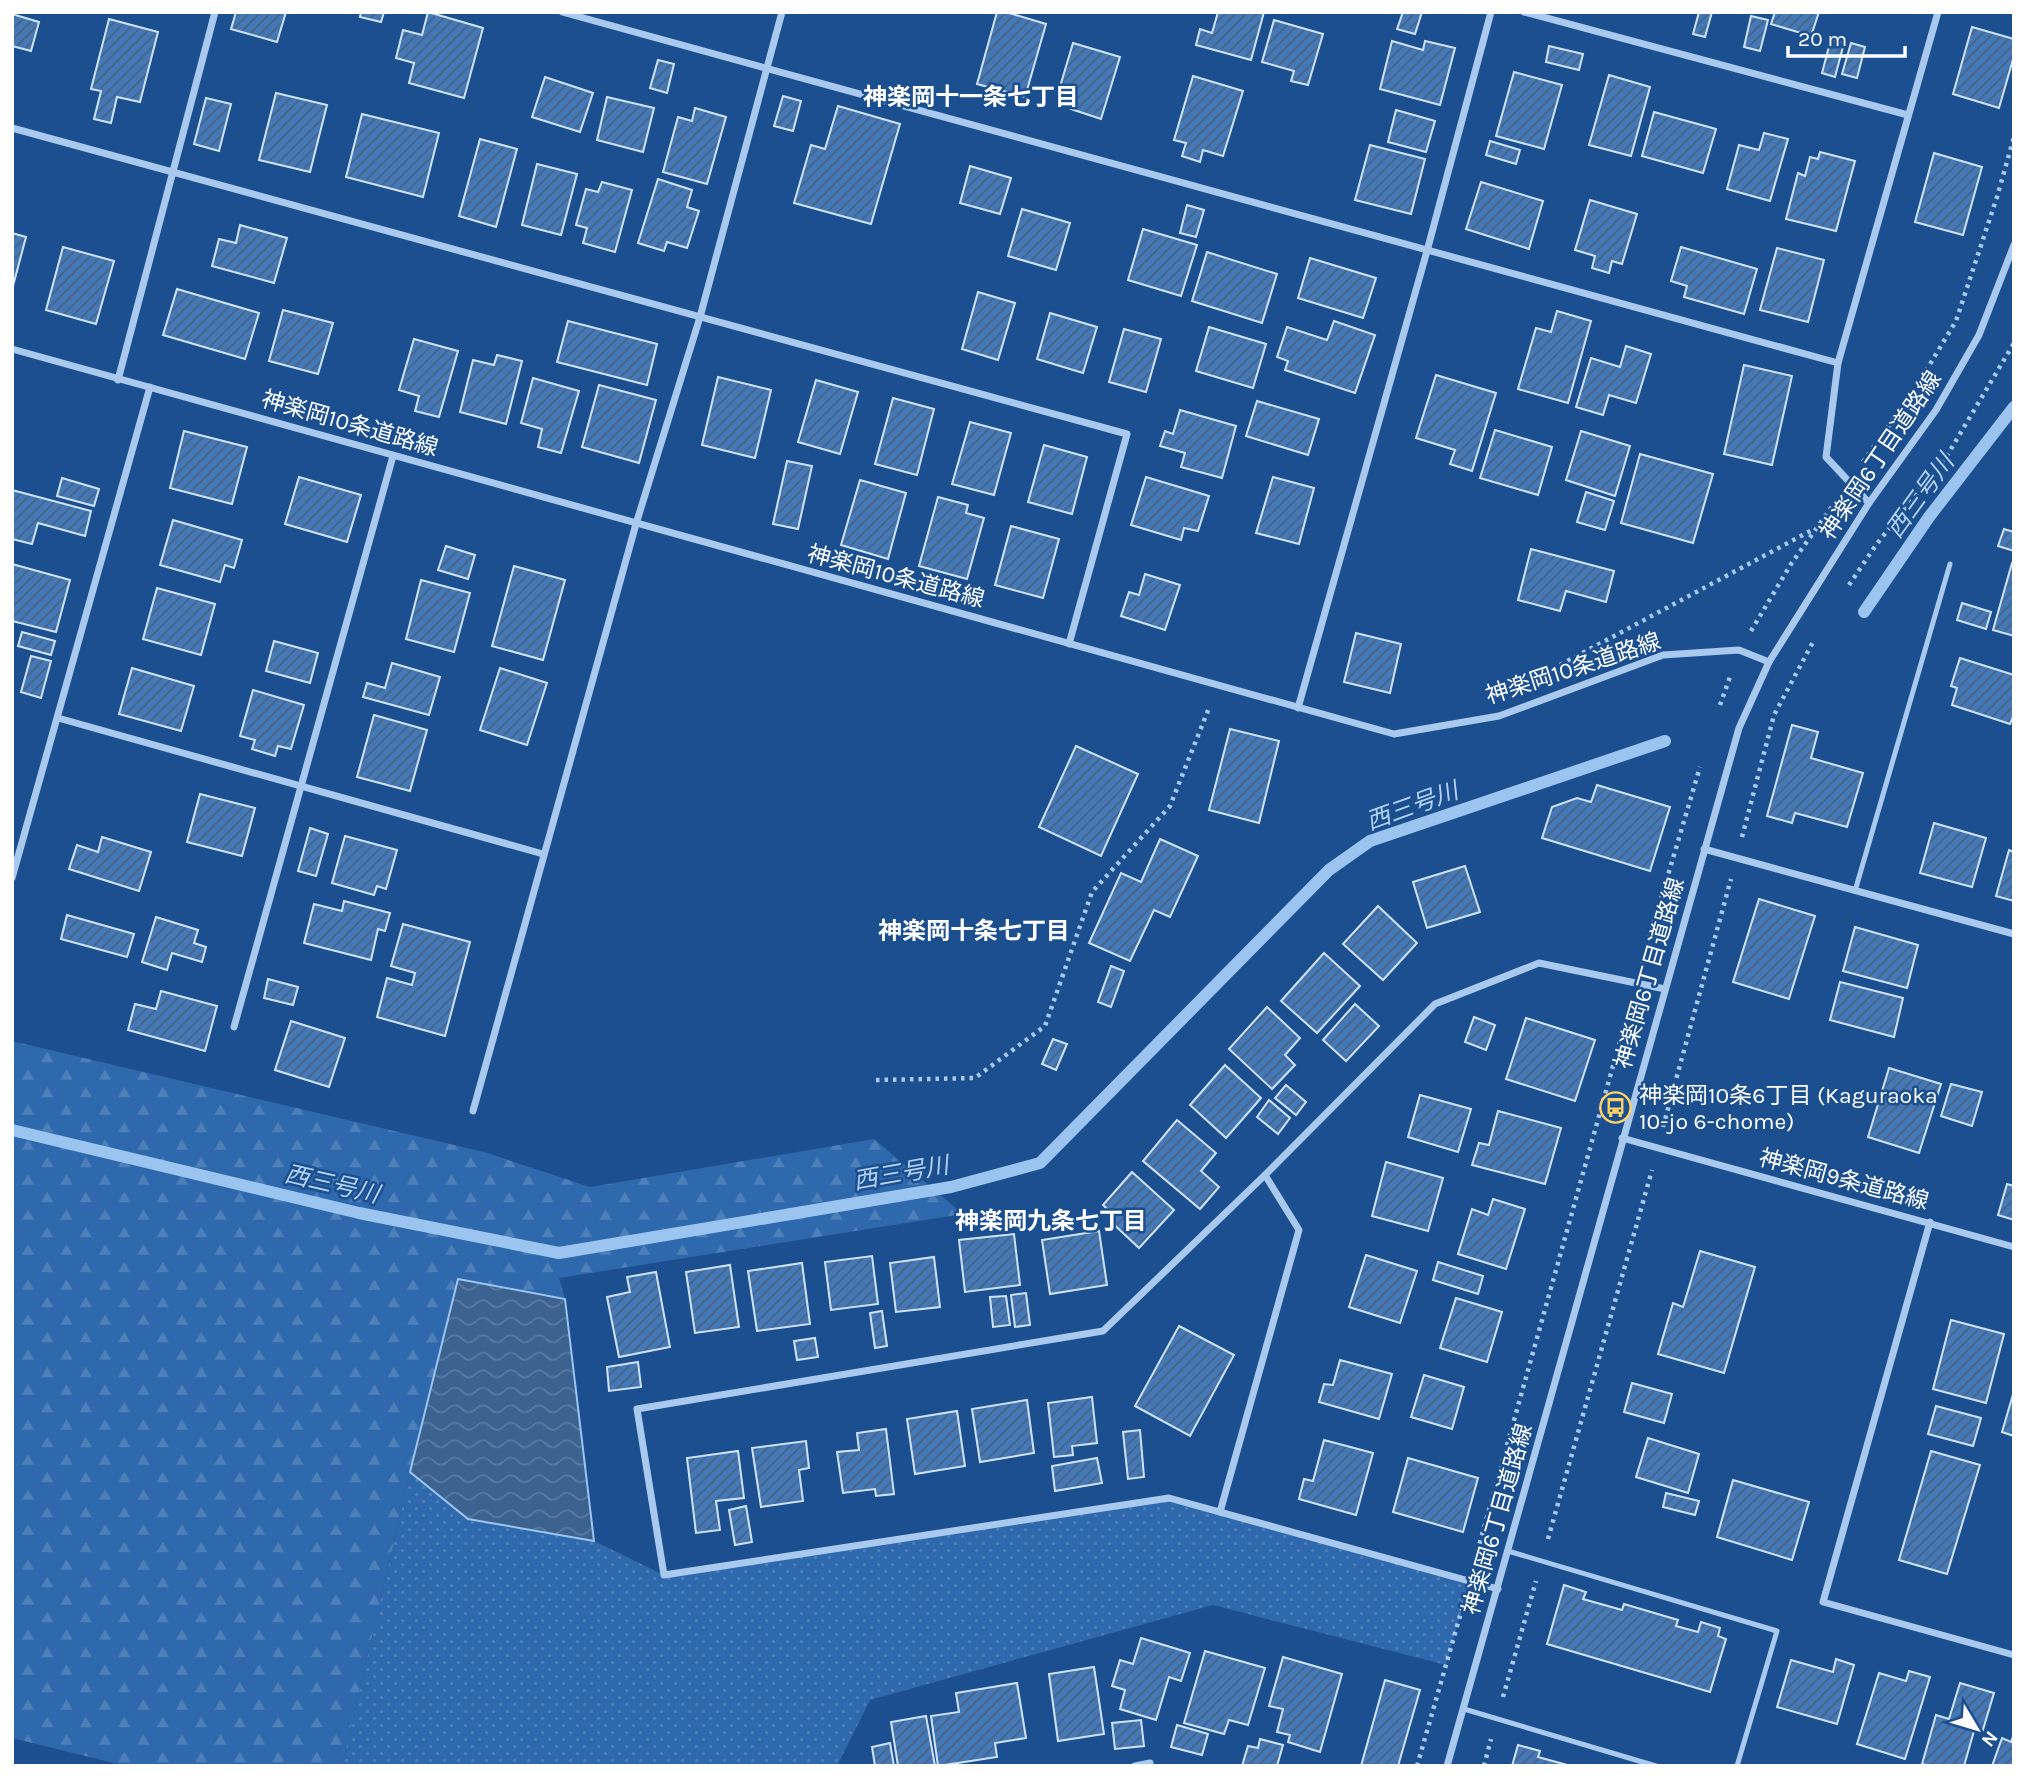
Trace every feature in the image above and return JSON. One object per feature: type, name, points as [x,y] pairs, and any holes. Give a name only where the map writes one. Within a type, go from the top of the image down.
[{"type":"street","points":[[118,380],[215,12]]},
{"type":"street","points":[[562,12],[1838,363]]},
{"type":"street","points":[[472,1111],[636,524],[700,317],[782,12]]},
{"type":"street","points":[[1298,708],[1427,251],[1491,12]]},
{"type":"street","points":[[1524,12],[1908,116]]},
{"type":"street","points":[[1868,503],[1826,457],[1838,363],[1938,12]]},
{"type":"street","points":[[12,128],[1127,434],[1069,644]]},
{"type":"street","name":"神楽岡6丁目道路線","points":[[1447,1766],[1738,729],[1769,662],[1868,503],[1936,410],[1979,335],[2014,246]]},
{"type":"street","name":"神楽岡10条道路線","points":[[12,349],[1394,734],[1499,716],[1663,655],[1740,650],[1769,662]]},
{"type":"street","points":[[12,878],[150,387]]},
{"type":"street","points":[[234,1027],[393,456]]},
{"type":"street","points":[[58,718],[543,854]]},
{"type":"street","points":[[1704,849],[2014,934]]},
{"type":"street","points":[[1498,1589],[1168,1498],[664,1575],[637,1409],[1103,1331],[1265,1175],[1436,1004],[1539,963],[1665,989]]},
{"type":"street","name":"神楽岡9条道路線","points":[[1622,1138],[2014,1247]]},
{"type":"street","points":[[1220,1512],[1299,1230],[1265,1175]]},
{"type":"street","points":[[1930,1222],[1824,1602],[2014,1655]]},
{"type":"street","points":[[1135,1766],[1160,1766]]},
{"type":"lane","points":[[1855,891],[1950,564]]},
{"type":"lane","points":[[1508,1551],[1777,1630],[1737,1766]]},
{"type":"lane","points":[[1464,1709],[1656,1766]]},
{"type":"path","points":[[1848,587],[1876,545],[1948,454],[2014,343]]},
{"type":"path","points":[[1556,667],[1827,523]]},
{"type":"path","points":[[1484,1766],[1658,1148],[1774,715],[1815,639]]},
{"type":"path","points":[[876,1080],[975,1077],[1045,1026],[1092,892],[1170,806],[1218,684]]},
{"type":"path","points":[[1417,1766],[1636,985]]},
{"type":"green space","points":[[12,1041],[484,1152],[590,1187],[874,1139],[963,1214],[559,1278],[565,1299],[458,1279],[342,1766],[126,1766],[12,1738]]},
{"type":"green space","points":[[410,1472],[468,1519],[594,1541],[664,1575],[1169,1498],[1470,1581],[1446,1665],[1213,1605],[870,1700],[837,1766],[342,1766]]},
{"type":"water","points":[[458,1279],[565,1299],[594,1541],[468,1519],[410,1472]]},
{"type":"building","points":[[236,12],[286,12],[277,42],[231,29]]},
{"type":"building","points":[[361,12],[384,12],[381,22],[360,17]]},
{"type":"building","points":[[428,12],[483,28],[464,98],[409,83],[414,63],[396,58],[403,30],[422,35]]},
{"type":"building","points":[[997,12],[1006,12],[1046,24],[1025,97],[977,84]]},
{"type":"building","points":[[1218,12],[1264,12],[1251,60],[1196,45],[1200,29],[1212,33]]},
{"type":"building","points":[[1403,12],[1422,12],[1415,34],[1397,29]]},
{"type":"building","points":[[1699,12],[1712,12],[1705,37],[1693,34]]},
{"type":"building","points":[[1775,12],[1819,12],[1811,36],[1771,24]]},
{"type":"building","points":[[12,14],[39,22],[31,51],[12,46]]},
{"type":"building","points":[[1751,16],[1768,20],[1760,51],[1744,47]]},
{"type":"building","points":[[109,19],[158,32],[140,102],[117,97],[111,123],[94,119],[101,91],[91,89]]},
{"type":"building","points":[[1274,20],[1323,34],[1308,85],[1291,81],[1294,71],[1262,62]]},
{"type":"building","points":[[1972,27],[2014,39],[2014,56],[1999,108],[1953,94]]},
{"type":"building","points":[[1831,39],[1844,43],[1835,77],[1822,73]]},
{"type":"building","points":[[1392,41],[1423,50],[1425,41],[1455,48],[1440,105],[1380,89]]},
{"type":"building","points":[[1073,43],[1120,57],[1101,119],[1071,109],[1075,95],[1059,90]]},
{"type":"building","points":[[1851,43],[1865,47],[1857,78],[1842,74]]},
{"type":"building","points":[[1549,46],[1583,54],[1579,70],[1546,62]]},
{"type":"building","points":[[658,60],[674,64],[667,93],[650,88]]},
{"type":"building","points":[[1514,72],[1562,85],[1544,149],[1496,136]]},
{"type":"building","points":[[1609,75],[1650,87],[1631,156],[1589,145]]},
{"type":"building","points":[[1193,76],[1243,91],[1223,156],[1203,150],[1200,162],[1182,156],[1186,143],[1174,140]]},
{"type":"building","points":[[545,77],[593,93],[580,132],[532,117]]},
{"type":"building","points":[[276,93],[327,105],[310,172],[259,160]]},
{"type":"building","points":[[783,96],[801,101],[793,131],[774,126]]},
{"type":"building","points":[[607,97],[654,108],[643,152],[597,140]]},
{"type":"building","points":[[206,98],[231,104],[219,151],[194,144]]},
{"type":"building","points":[[838,106],[900,124],[871,224],[794,203],[811,145],[825,149]]},
{"type":"building","points":[[695,108],[726,117],[707,184],[663,172],[678,117],[692,121]]},
{"type":"building","points":[[1396,110],[1435,121],[1426,152],[1388,142]]},
{"type":"building","points":[[1654,112],[1716,129],[1703,173],[1642,156]]},
{"type":"building","points":[[362,114],[439,133],[423,197],[346,177]]},
{"type":"building","points":[[1764,133],[1788,139],[1770,201],[1727,189],[1739,145],[1759,150]]},
{"type":"building","points":[[480,139],[517,149],[496,227],[459,216]]},
{"type":"building","points":[[1490,141],[1520,150],[1516,164],[1486,155]]},
{"type":"building","points":[[1370,145],[1425,159],[1411,214],[1355,200]]},
{"type":"building","points":[[1820,152],[1855,161],[1836,231],[1786,219],[1798,173],[1805,176],[1810,157],[1818,159]]},
{"type":"building","points":[[1934,153],[1982,167],[1963,235],[1915,222]]},
{"type":"building","points":[[537,164],[577,174],[561,235],[522,225]]},
{"type":"building","points":[[970,166],[1011,178],[1000,214],[960,203]]},
{"type":"building","points":[[658,179],[692,190],[687,207],[699,211],[687,248],[667,242],[664,251],[638,243]]},
{"type":"building","points":[[602,182],[632,190],[615,252],[583,243],[587,228],[576,225],[586,189],[598,192]]},
{"type":"building","points":[[1481,182],[1543,201],[1529,249],[1466,229]]},
{"type":"building","points":[[1590,200],[1637,214],[1622,264],[1612,261],[1609,273],[1592,268],[1595,256],[1575,250]]},
{"type":"building","points":[[1187,205],[1204,210],[1196,237],[1180,233]]},
{"type":"building","points":[[1022,209],[1070,223],[1056,270],[1008,256]]},
{"type":"building","points":[[240,225],[287,238],[274,283],[212,266],[219,239],[236,243]]},
{"type":"building","points":[[1143,229],[1197,245],[1181,296],[1128,280]]},
{"type":"building","points":[[12,233],[26,237],[13,286],[12,285]]},
{"type":"building","points":[[63,247],[114,261],[96,324],[46,310]]},
{"type":"building","points":[[1681,247],[1757,269],[1744,314],[1684,297],[1687,286],[1671,281]]},
{"type":"building","points":[[1777,248],[1824,260],[1808,322],[1760,310]]},
{"type":"building","points":[[1207,252],[1277,274],[1262,323],[1192,301]]},
{"type":"building","points":[[1310,258],[1376,278],[1363,318],[1298,298]]},
{"type":"building","points":[[177,289],[259,313],[245,359],[163,335]]},
{"type":"building","points":[[978,292],[1015,303],[998,360],[962,349]]},
{"type":"building","points":[[283,310],[333,323],[318,374],[269,361]]},
{"type":"building","points":[[1557,311],[1591,321],[1568,403],[1518,389],[1536,328],[1551,332]]},
{"type":"building","points":[[1050,313],[1097,327],[1083,373],[1037,359]]},
{"type":"building","points":[[568,321],[657,344],[647,385],[557,362]]},
{"type":"building","points":[[1334,321],[1375,335],[1355,393],[1285,370],[1288,361],[1277,357],[1287,327],[1327,340]]},
{"type":"building","points":[[1209,327],[1266,344],[1253,388],[1196,371]]},
{"type":"building","points":[[1124,329],[1161,339],[1146,392],[1109,382]]},
{"type":"building","points":[[414,339],[458,351],[439,417],[415,411],[419,396],[399,390]]},
{"type":"building","points":[[1626,346],[1651,354],[1636,403],[1609,395],[1603,415],[1576,407],[1591,358],[1620,367]]},
{"type":"building","points":[[497,355],[522,361],[506,424],[460,412],[473,360],[494,365]]},
{"type":"building","points":[[1744,365],[1792,376],[1772,465],[1724,454]]},
{"type":"building","points":[[1436,375],[1496,393],[1472,471],[1450,464],[1455,450],[1416,438]]},
{"type":"building","points":[[718,377],[771,390],[755,458],[702,445]]},
{"type":"building","points":[[533,378],[579,391],[561,453],[538,447],[542,429],[521,423]]},
{"type":"building","points":[[816,380],[858,392],[840,454],[798,442]]},
{"type":"building","points":[[599,385],[656,400],[639,463],[582,447]]},
{"type":"building","points":[[893,398],[934,409],[917,475],[875,464]]},
{"type":"building","points":[[1257,401],[1319,419],[1308,455],[1246,436]]},
{"type":"building","points":[[1180,410],[1236,426],[1222,478],[1181,467],[1185,453],[1160,446],[1165,431],[1173,434]]},
{"type":"building","points":[[970,422],[1011,433],[994,495],[952,484]]},
{"type":"building","points":[[1495,430],[1552,447],[1538,495],[1480,478]]},
{"type":"building","points":[[184,431],[247,447],[232,504],[170,488]]},
{"type":"building","points":[[1581,431],[1630,446],[1615,496],[1566,480]]},
{"type":"building","points":[[1044,445],[1087,457],[1072,514],[1028,502]]},
{"type":"building","points":[[1640,454],[1713,474],[1693,543],[1621,523]]},
{"type":"building","points":[[787,461],[812,466],[798,529],[773,524]]},
{"type":"building","points":[[299,477],[361,495],[347,542],[285,524]]},
{"type":"building","points":[[1146,477],[1209,496],[1198,531],[1184,528],[1181,540],[1131,525]]},
{"type":"building","points":[[1273,477],[1314,488],[1299,544],[1256,533]]},
{"type":"building","points":[[62,478],[99,489],[94,506],[57,496]]},
{"type":"building","points":[[860,480],[906,493],[888,559],[841,545]]},
{"type":"building","points":[[12,490],[91,511],[85,536],[38,523],[32,544],[12,539]]},
{"type":"building","points":[[1586,492],[1614,501],[1605,530],[1577,522]]},
{"type":"building","points":[[938,497],[968,505],[966,513],[984,518],[967,579],[919,566]]},
{"type":"building","points":[[173,520],[242,540],[234,568],[225,565],[220,582],[160,565]]},
{"type":"building","points":[[1011,526],[1059,539],[1043,598],[995,585]]},
{"type":"building","points":[[2004,529],[2014,532],[2014,551],[1998,546]]},
{"type":"building","points":[[446,546],[475,555],[468,579],[438,570]]},
{"type":"building","points":[[1531,549],[1614,571],[1606,602],[1566,591],[1560,611],[1518,600]]},
{"type":"building","points":[[2014,563],[2014,636],[1993,630]]},
{"type":"building","points":[[12,564],[70,580],[56,632],[12,621]]},
{"type":"building","points":[[514,566],[565,580],[543,660],[492,646]]},
{"type":"building","points":[[1145,574],[1180,585],[1165,630],[1121,616],[1129,592],[1139,595]]},
{"type":"building","points":[[421,580],[470,593],[454,652],[406,639]]},
{"type":"building","points":[[157,588],[215,604],[201,655],[143,639]]},
{"type":"building","points":[[1962,603],[1991,612],[1986,629],[1957,620]]},
{"type":"building","points":[[22,632],[55,641],[51,655],[18,646]]},
{"type":"building","points":[[1356,633],[1401,644],[1390,693],[1344,682]]},
{"type":"building","points":[[274,641],[318,653],[310,683],[266,671]]},
{"type":"building","points":[[31,656],[51,661],[41,698],[21,692]]},
{"type":"building","points":[[1960,658],[2014,675],[2014,714],[2010,724],[1952,705],[1957,688],[1951,686]]},
{"type":"building","points":[[392,663],[440,677],[429,715],[363,697],[367,683],[385,688]]},
{"type":"building","points":[[132,668],[194,686],[181,731],[119,714]]},
{"type":"building","points":[[500,668],[547,683],[527,745],[480,730]]},
{"type":"building","points":[[253,690],[304,705],[291,749],[278,746],[275,756],[252,749],[255,740],[240,736]]},
{"type":"building","points":[[374,715],[427,730],[410,791],[357,777]]},
{"type":"building","points":[[1792,725],[1818,732],[1811,758],[1863,773],[1847,827],[1795,813],[1792,823],[1767,816]]},
{"type":"building","points":[[1230,729],[1279,741],[1259,823],[1209,810]]},
{"type":"building","points":[[1076,746],[1138,774],[1101,856],[1039,827]]},
{"type":"building","points":[[1597,785],[1670,807],[1650,871],[1542,838],[1552,807],[1577,798],[1591,802]]},
{"type":"building","points":[[200,794],[255,808],[242,856],[187,842]]},
{"type":"building","points":[[1934,823],[1986,838],[1972,887],[1920,873]]},
{"type":"building","points":[[310,828],[328,834],[316,876],[298,871]]},
{"type":"building","points":[[345,836],[397,850],[386,889],[377,886],[374,895],[332,883]]},
{"type":"building","points":[[102,837],[151,852],[139,891],[69,869],[77,845],[98,852]]},
{"type":"building","points":[[1160,839],[1198,856],[1170,917],[1154,910],[1130,961],[1089,943],[1121,873],[1141,882]]},
{"type":"building","points":[[2009,850],[2014,852],[2014,901],[1996,896]]},
{"type":"building","points":[[1465,866],[1480,912],[1427,928],[1413,882]]},
{"type":"building","points":[[1759,899],[1815,916],[1789,999],[1733,982]]},
{"type":"building","points":[[344,901],[390,913],[385,931],[378,929],[371,960],[304,943],[314,904],[342,911]]},
{"type":"building","points":[[1378,906],[1417,943],[1383,980],[1343,944]]},
{"type":"building","points":[[67,915],[134,934],[127,957],[61,939]]},
{"type":"building","points":[[156,917],[198,930],[194,943],[206,947],[202,962],[172,953],[167,970],[142,962]]},
{"type":"building","points":[[403,924],[470,942],[445,1036],[377,1017],[387,978],[412,985],[415,973],[391,966]]},
{"type":"building","points":[[1855,927],[1918,945],[1907,988],[1843,971]]},
{"type":"building","points":[[1324,953],[1360,986],[1317,1033],[1281,1001]]},
{"type":"building","points":[[1111,966],[1124,971],[1111,1007],[1098,1002]]},
{"type":"building","points":[[268,979],[298,987],[293,1005],[264,998]]},
{"type":"building","points":[[1840,982],[1903,998],[1894,1037],[1830,1020]]},
{"type":"building","points":[[161,991],[217,1006],[205,1051],[128,1030],[135,1004],[156,1009]]},
{"type":"building","points":[[1355,1004],[1379,1026],[1346,1061],[1323,1040]]},
{"type":"building","points":[[1267,1007],[1300,1038],[1285,1055],[1295,1065],[1272,1089],[1229,1049]]},
{"type":"building","points":[[1474,1017],[1495,1025],[1486,1050],[1465,1042]]},
{"type":"building","points":[[1526,1018],[1595,1040],[1575,1101],[1506,1079]]},
{"type":"building","points":[[291,1021],[345,1038],[329,1087],[275,1070]]},
{"type":"building","points":[[1053,1039],[1067,1044],[1056,1070],[1042,1064]]},
{"type":"building","points":[[1225,1065],[1261,1098],[1226,1138],[1190,1105]]},
{"type":"building","points":[[1889,1068],[1941,1084],[1919,1153],[1868,1137]]},
{"type":"building","points":[[1951,1084],[1982,1092],[1972,1126],[1941,1116]]},
{"type":"building","points":[[1286,1085],[1306,1102],[1296,1115],[1275,1098]]},
{"type":"building","points":[[1420,1095],[1471,1109],[1458,1152],[1408,1137]]},
{"type":"building","points":[[1269,1100],[1290,1118],[1278,1134],[1257,1117]]},
{"type":"building","points":[[1498,1111],[1561,1128],[1545,1184],[1472,1165],[1479,1143],[1489,1145]]},
{"type":"building","points":[[1177,1120],[1216,1153],[1201,1171],[1219,1187],[1200,1209],[1143,1161]]},
{"type":"building","points":[[1386,1162],[1443,1178],[1428,1231],[1372,1216]]},
{"type":"building","points":[[1132,1172],[1174,1210],[1139,1248],[1109,1220],[1113,1215],[1103,1205]]},
{"type":"building","points":[[2007,1184],[2014,1186],[2014,1220],[1998,1215]]},
{"type":"building","points":[[1493,1199],[1525,1209],[1506,1269],[1458,1254],[1472,1209],[1488,1215]]},
{"type":"building","points":[[1099,1231],[1107,1285],[1050,1294],[1042,1240]]},
{"type":"building","points":[[1014,1234],[1020,1285],[965,1292],[959,1240]]},
{"type":"building","points":[[1700,1251],[1755,1267],[1724,1373],[1658,1354],[1673,1303],[1683,1307]]},
{"type":"building","points":[[1366,1255],[1417,1271],[1400,1323],[1349,1307]]},
{"type":"building","points":[[872,1256],[878,1304],[831,1310],[825,1262]]},
{"type":"building","points":[[934,1257],[940,1307],[896,1312],[890,1263]]},
{"type":"building","points":[[1438,1262],[1483,1276],[1478,1294],[1433,1280]]},
{"type":"building","points":[[802,1263],[810,1324],[757,1331],[748,1271]]},
{"type":"building","points":[[730,1265],[739,1327],[695,1333],[686,1272]]},
{"type":"building","points":[[656,1272],[670,1347],[619,1357],[607,1297],[630,1292],[627,1277]]},
{"type":"building","points":[[1026,1293],[1030,1325],[1015,1327],[1011,1295]]},
{"type":"building","points":[[1006,1296],[1010,1325],[993,1327],[990,1297]]},
{"type":"building","points":[[1456,1298],[1502,1312],[1487,1362],[1440,1348]]},
{"type":"building","points":[[882,1311],[887,1346],[875,1348],[870,1313]]},
{"type":"building","points":[[1951,1320],[2004,1334],[1986,1403],[1933,1389]]},
{"type":"building","points":[[1179,1326],[1234,1355],[1190,1436],[1135,1406]]},
{"type":"building","points":[[815,1338],[818,1357],[797,1360],[794,1341]]},
{"type":"building","points":[[1340,1360],[1392,1374],[1379,1419],[1319,1402],[1324,1384],[1333,1385]]},
{"type":"building","points":[[638,1362],[641,1387],[609,1391],[607,1367]]},
{"type":"building","points":[[1424,1375],[1464,1387],[1452,1429],[1411,1417]]},
{"type":"building","points":[[1632,1383],[1672,1394],[1664,1423],[1624,1412]]},
{"type":"building","points":[[2014,1391],[2014,1436],[2002,1432]]},
{"type":"building","points":[[1092,1397],[1097,1443],[1072,1446],[1073,1455],[1054,1457],[1048,1403]]},
{"type":"building","points":[[1027,1400],[1034,1453],[980,1462],[972,1409]]},
{"type":"building","points":[[1936,1406],[1981,1418],[1973,1446],[1928,1434]]},
{"type":"building","points":[[957,1411],[965,1466],[915,1474],[907,1419]]},
{"type":"building","points":[[886,1429],[894,1494],[876,1496],[875,1489],[843,1493],[837,1452],[859,1450],[857,1433]]},
{"type":"building","points":[[1140,1430],[1144,1477],[1128,1479],[1123,1432]]},
{"type":"building","points":[[1648,1438],[1699,1454],[1688,1493],[1636,1477]]},
{"type":"building","points":[[1324,1440],[1373,1453],[1356,1515],[1299,1499],[1304,1479],[1313,1481]]},
{"type":"building","points":[[806,1441],[809,1468],[799,1470],[803,1501],[761,1507],[752,1448]]},
{"type":"building","points":[[738,1451],[744,1498],[716,1501],[720,1530],[696,1533],[687,1458]]},
{"type":"building","points":[[1931,1451],[1980,1465],[1947,1574],[1899,1560]]},
{"type":"building","points":[[1097,1458],[1102,1483],[1055,1491],[1052,1466]]},
{"type":"building","points":[[1408,1458],[1478,1478],[1463,1532],[1393,1512]]},
{"type":"building","points":[[1733,1480],[1809,1502],[1792,1560],[1717,1537]]},
{"type":"building","points":[[1666,1493],[1699,1501],[1695,1515],[1663,1507]]},
{"type":"building","points":[[746,1506],[752,1542],[735,1545],[729,1510]]},
{"type":"building","points":[[1564,1585],[1586,1592],[1583,1599],[1622,1610],[1624,1604],[1678,1620],[1676,1626],[1698,1632],[1701,1622],[1720,1628],[1718,1636],[1726,1639],[1710,1692],[1547,1644]]},
{"type":"building","points":[[1141,1638],[1190,1653],[1181,1681],[1169,1677],[1156,1720],[1120,1709],[1125,1690],[1112,1686],[1120,1660],[1133,1664]]},
{"type":"building","points":[[1205,1651],[1265,1668],[1248,1725],[1229,1720],[1224,1734],[1184,1723]]},
{"type":"building","points":[[1283,1657],[1342,1674],[1320,1752],[1288,1742],[1290,1735],[1277,1732],[1283,1709],[1269,1706]]},
{"type":"building","points":[[1836,1659],[1854,1665],[1837,1724],[1777,1707],[1791,1660],[1833,1672]]},
{"type":"building","points":[[1094,1667],[1104,1734],[1058,1741],[1049,1674]]},
{"type":"building","points":[[1909,1671],[1930,1677],[1905,1759],[1857,1744],[1879,1673],[1906,1681]]},
{"type":"building","points":[[1385,1680],[1420,1690],[1398,1766],[1361,1766]]},
{"type":"building","points":[[1017,1683],[1026,1738],[995,1743],[997,1757],[938,1766],[931,1716],[959,1712],[956,1693]]},
{"type":"building","points":[[1960,1683],[1994,1693],[1982,1733],[1974,1731],[1964,1766],[1922,1764],[1936,1715],[1949,1719]]},
{"type":"building","points":[[926,1716],[935,1766],[898,1766],[891,1722]]},
{"type":"building","points":[[1141,1720],[1144,1746],[1115,1749],[1112,1723]]},
{"type":"building","points":[[1177,1725],[1208,1734],[1202,1755],[1171,1747]]},
{"type":"building","points":[[2014,1734],[2014,1766],[1992,1766],[2002,1738],[2011,1742]]},
{"type":"building","points":[[1260,1739],[1283,1745],[1277,1766],[1242,1766],[1248,1746],[1258,1748]]},
{"type":"building","points":[[890,1743],[894,1766],[875,1766],[872,1747]]},
{"type":"building","points":[[1518,1745],[1540,1751],[1538,1757],[1571,1766],[1512,1766]]},
{"type":"waterway","name":"西三号川","points":[[1864,612],[1929,517],[2014,407]]},
{"type":"waterway","name":"西三号川","points":[[12,1130],[359,1213],[559,1253],[951,1187],[1040,1163],[1329,870],[1370,841],[1665,741]]},
{"type":"place","name":"神楽岡10条6丁目 (Kaguraoka 10-jo 6-chome)","points":[[1616,1108]]},
{"type":"district","name":"神楽岡十一条七丁目","points":[[971,97]]},
{"type":"district","name":"神楽岡十条七丁目","points":[[974,931]]},
{"type":"district","name":"神楽岡九条七丁目","points":[[1051,1221]]}]
